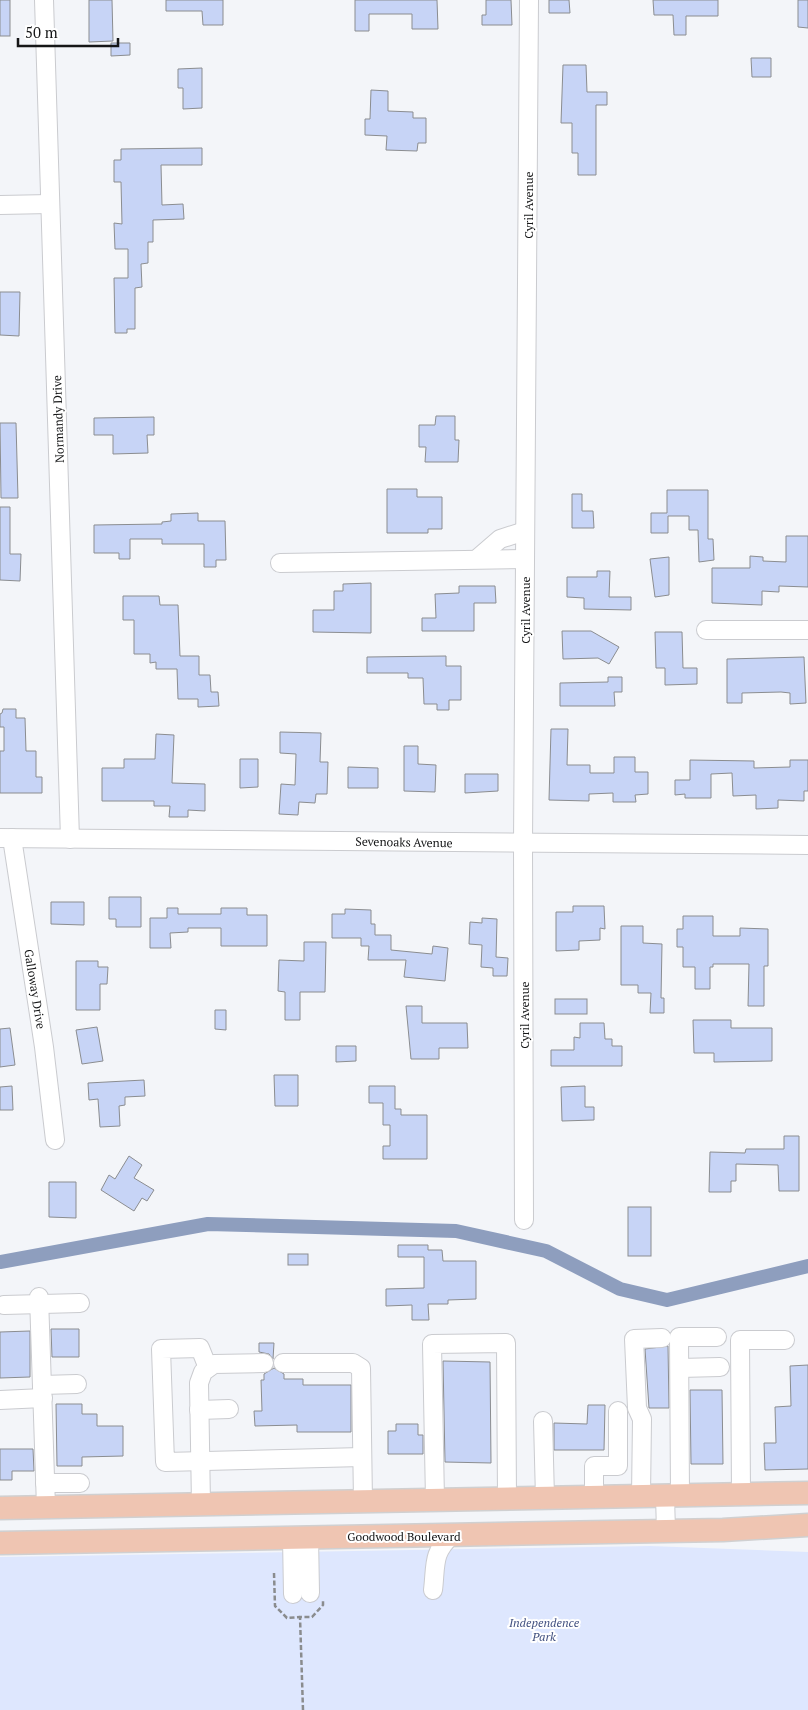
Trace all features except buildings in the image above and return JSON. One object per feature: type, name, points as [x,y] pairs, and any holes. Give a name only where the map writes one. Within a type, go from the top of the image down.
[{"type":"main road","points":[[0,1508],[808,1493]]},
{"type":"main road","points":[[300,1536],[292,1523],[300,1514],[363,1502]]},
{"type":"main road","points":[[0,1521],[66,1521],[110,1517],[149,1506]]},
{"type":"main road","name":"Goodwood Boulevard","points":[[0,1543],[174,1541],[200,1538],[300,1536],[450,1536],[723,1530],[808,1525]]},
{"type":"main road","points":[[723,1530],[808,1533]]},
{"type":"street","name":"Normandy Drive","points":[[44,0],[56,333],[70,839]]},
{"type":"street","name":"Cyril Avenue","points":[[524,1220],[523,843],[529,0]]},
{"type":"street","points":[[0,205],[50,204]]},
{"type":"street","points":[[478,558],[500,540],[525,531]]},
{"type":"street","points":[[280,563],[478,558],[499,561],[525,559]]},
{"type":"street","points":[[706,630],[808,630]]},
{"type":"street","name":"Sevenoaks Avenue","points":[[6,838],[808,845]]},
{"type":"street","name":"Galloway Drive","points":[[6,838],[44,1047],[55,1140]]},
{"type":"street","points":[[39,1301],[46,1507]]},
{"type":"street","points":[[4,1305],[39,1301],[80,1303]]},
{"type":"street","points":[[666,1531],[672,1496],[680,1368],[679,1337],[717,1337]]},
{"type":"street","points":[[641,1496],[642,1419],[636,1408],[634,1339],[662,1338]]},
{"type":"street","points":[[741,1494],[740,1340],[785,1340]]},
{"type":"street","points":[[435,1500],[432,1344],[506,1343],[506,1499]]},
{"type":"street","points":[[208,1368],[200,1348],[162,1349],[164,1462],[362,1453]]},
{"type":"street","points":[[201,1505],[199,1383],[203,1372],[214,1364],[264,1363]]},
{"type":"street","points":[[283,1363],[353,1363],[361,1368],[363,1502]]},
{"type":"street","points":[[680,1368],[720,1367]]},
{"type":"street","points":[[0,1400],[77,1384]]},
{"type":"street","points":[[199,1409],[229,1409]]},
{"type":"street","points":[[594,1498],[594,1466],[618,1466],[618,1411]]},
{"type":"street","points":[[543,1421],[545,1498]]},
{"type":"street","points":[[45,1483],[80,1483]]},
{"type":"street","points":[[300,1536],[317,1593]]},
{"type":"street","points":[[292,1594],[300,1536]]},
{"type":"street","points":[[433,1590],[437,1554],[440,1546],[450,1536]]},
{"type":"path","points":[[303,1710],[300,1617],[312,1617],[323,1605],[317,1593]]},
{"type":"green space","name":"Independence Park","points":[[650,1546],[808,1552],[808,1710],[0,1710],[0,1557]]},
{"type":"waterway","points":[[0,1262],[208,1224],[456,1231],[546,1251],[620,1289],[667,1300],[808,1266]]}]
